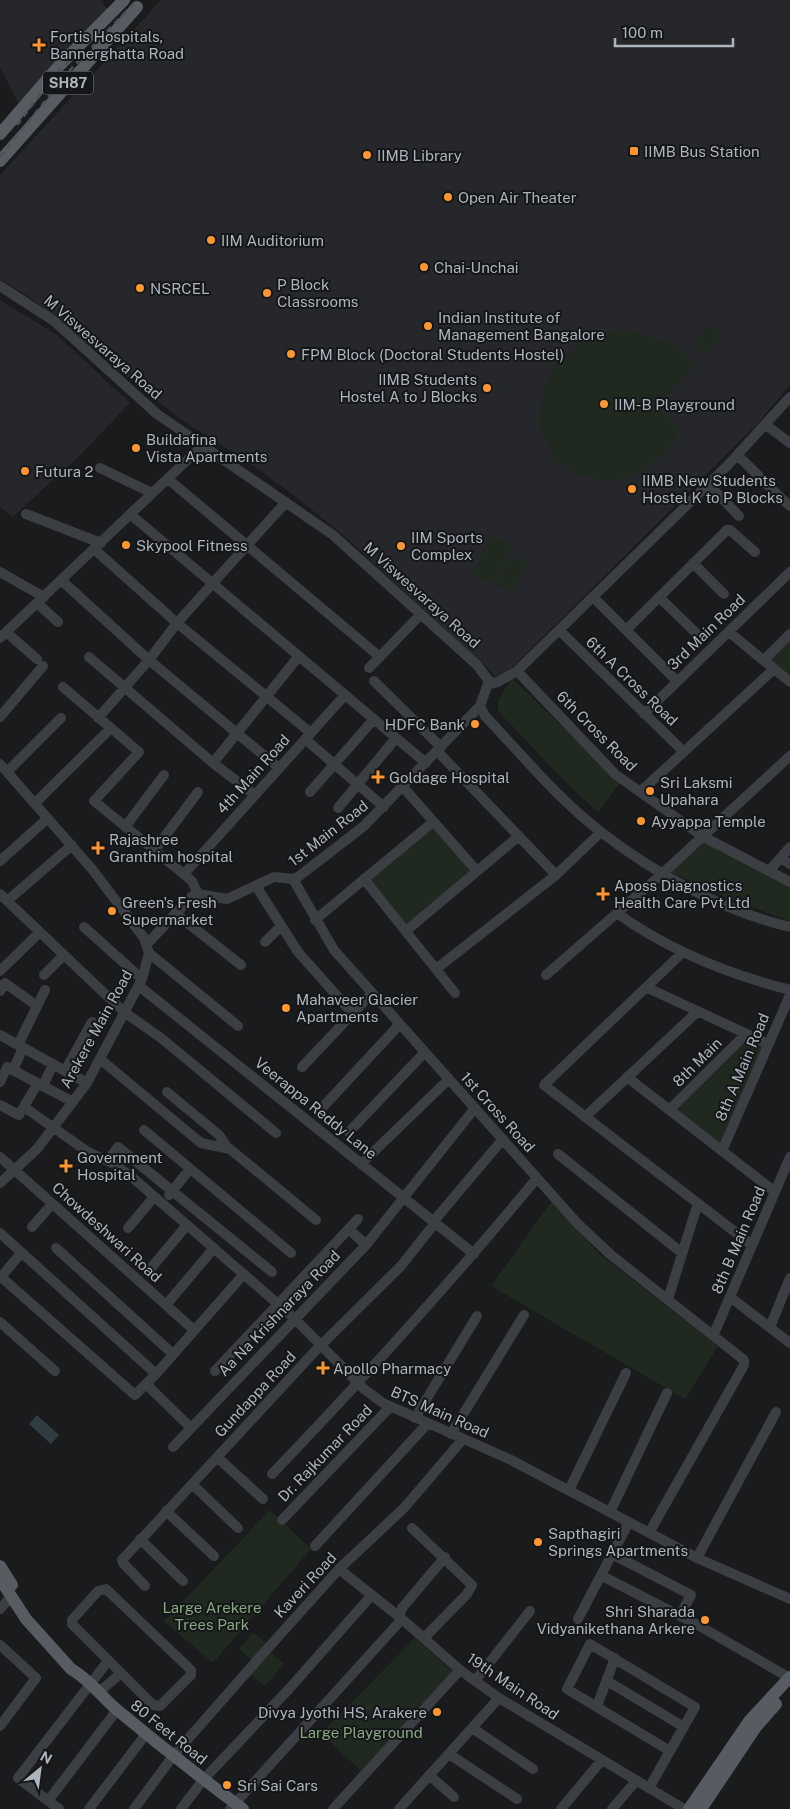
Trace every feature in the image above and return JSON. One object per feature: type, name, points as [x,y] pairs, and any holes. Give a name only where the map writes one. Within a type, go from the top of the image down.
[{"type":"main road","name":"SH87","points":[[0,134],[58,67],[124,0]]},
{"type":"main road","name":"SH87","points":[[0,161],[137,7]]},
{"type":"main road","name":"80 Feet Road","points":[[0,1566],[22,1600],[60,1648],[76,1664],[80,1674]]},
{"type":"main road","name":"80 Feet Road","points":[[0,1579],[26,1619],[71,1669],[80,1674],[117,1710],[236,1807]]},
{"type":"main road","points":[[689,1809],[750,1720],[790,1678]]},
{"type":"main road","points":[[701,1809],[756,1726],[790,1690]]},
{"type":"street","name":"M Viswesvaraya Road","points":[[0,286],[54,321],[157,414],[333,535],[477,665],[487,678],[489,684]]},
{"type":"street","points":[[790,397],[737,455],[559,630],[516,671],[498,682],[489,684],[480,706],[485,716],[498,730],[568,802],[601,832],[663,873],[739,910],[790,927]]},
{"type":"street","points":[[766,425],[790,444]]},
{"type":"street","points":[[0,717],[40,662],[3,635],[203,445]]},
{"type":"street","points":[[737,455],[790,505]]},
{"type":"street","points":[[100,468],[152,494]]},
{"type":"street","points":[[168,479],[380,657]]},
{"type":"street","points":[[708,484],[739,516]]},
{"type":"street","points":[[98,718],[149,660],[177,623],[286,502]]},
{"type":"street","points":[[26,514],[97,546],[177,623],[266,696],[334,764],[384,807]]},
{"type":"street","points":[[130,514],[426,763]]},
{"type":"street","points":[[626,630],[727,530],[732,532],[755,552]]},
{"type":"street","points":[[693,563],[724,594]]},
{"type":"street","points":[[0,572],[40,600],[58,622]]},
{"type":"street","name":"3rd Main Road","points":[[644,714],[790,572]]},
{"type":"street","points":[[61,580],[149,660],[235,734],[279,768]]},
{"type":"street","points":[[592,597],[677,681]]},
{"type":"street","points":[[659,597],[696,633]]},
{"type":"street","points":[[370,668],[421,614]]},
{"type":"street","name":"6th A Cross Road","points":[[559,630],[684,752]]},
{"type":"street","points":[[728,632],[790,682]]},
{"type":"street","points":[[764,660],[790,634]]},
{"type":"street","points":[[213,763],[299,656]]},
{"type":"street","points":[[90,657],[213,763],[255,795]]},
{"type":"street","points":[[640,792],[774,669]]},
{"type":"street","name":"6th Cross Road","points":[[516,671],[615,774],[702,836],[790,882]]},
{"type":"street","points":[[374,681],[556,875]]},
{"type":"street","points":[[63,686],[110,729],[139,752],[94,802],[195,884],[198,894],[189,898],[175,913],[148,949]]},
{"type":"street","name":"4th Main Road","points":[[184,874],[345,694]]},
{"type":"street","name":"1st Main Road","points":[[198,894],[227,899],[274,877],[293,879],[354,835],[384,807],[480,706]]},
{"type":"street","points":[[7,772],[61,718]]},
{"type":"street","points":[[310,792],[374,719]]},
{"type":"street","points":[[35,803],[110,729]]},
{"type":"street","points":[[338,808],[396,738]]},
{"type":"street","points":[[546,975],[663,873],[790,756]]},
{"type":"street","points":[[0,764],[72,844],[111,892],[148,949],[238,1026]]},
{"type":"street","points":[[125,827],[164,775]]},
{"type":"street","points":[[402,787],[477,872]]},
{"type":"street","points":[[154,850],[198,792]]},
{"type":"street","points":[[0,861],[48,818]]},
{"type":"street","points":[[315,920],[433,822]]},
{"type":"street","points":[[436,969],[556,875],[601,832]]},
{"type":"street","points":[[406,931],[519,836]]},
{"type":"street","points":[[72,844],[3,898],[124,1012],[161,1038],[276,1133]]},
{"type":"street","points":[[769,871],[790,847]]},
{"type":"street","points":[[781,858],[790,864]]},
{"type":"street","name":"1st Cross Road","points":[[293,879],[334,950],[596,1242],[742,1358],[744,1365],[649,1533]]},
{"type":"street","points":[[364,880],[455,993]]},
{"type":"street","points":[[256,886],[298,952],[354,1015]]},
{"type":"street","points":[[175,913],[241,965]]},
{"type":"street","points":[[617,913],[647,934],[683,952],[745,978],[790,990]]},
{"type":"street","points":[[264,942],[281,926]]},
{"type":"street","name":"Veerappa Reddy Lane","points":[[84,927],[140,982],[361,1164],[474,1254]]},
{"type":"street","points":[[0,971],[40,932]]},
{"type":"street","name":"Arekere Main Road","points":[[0,1183],[16,1170],[55,1127],[87,1083],[140,982],[148,949]]},
{"type":"street","points":[[683,952],[648,988],[544,1085],[752,1244]]},
{"type":"street","points":[[44,975],[64,955]]},
{"type":"street","points":[[0,991],[5,983],[38,1006]]},
{"type":"street","points":[[648,988],[768,1044]]},
{"type":"street","points":[[13,1070],[20,1046],[45,990]]},
{"type":"street","points":[[302,1067],[354,1015],[372,993]]},
{"type":"street","name":"8th A Main Road","points":[[722,1151],[790,995]]},
{"type":"street","points":[[585,1116],[697,1012]]},
{"type":"street","points":[[65,1071],[92,1022]]},
{"type":"street","points":[[321,1109],[400,1024]]},
{"type":"street","name":"8th Main","points":[[669,1110],[746,1034]]},
{"type":"street","points":[[0,1035],[87,1083]]},
{"type":"street","points":[[349,1132],[425,1052]]},
{"type":"street","points":[[100,1059],[201,1143],[206,1146],[226,1147]]},
{"type":"street","points":[[0,1105],[19,1115],[53,1064]]},
{"type":"street","points":[[0,1082],[7,1068],[73,1102]]},
{"type":"street","points":[[627,1077],[775,1192]]},
{"type":"street","points":[[361,1164],[449,1079]]},
{"type":"street","points":[[167,1092],[219,1135],[226,1147],[316,1220]]},
{"type":"street","name":"BTS Main Road","points":[[24,1107],[88,1152],[108,1161],[127,1173],[294,1318],[359,1384],[390,1407],[511,1460],[697,1558],[788,1595]]},
{"type":"street","name":"Aa Na Krishnaraya Road","points":[[173,1447],[294,1318],[366,1245],[405,1199],[475,1108]]},
{"type":"street","points":[[144,1130],[291,1253]]},
{"type":"street","name":"Gundappa Road","points":[[145,1586],[122,1563],[122,1560],[321,1346],[401,1266],[503,1140]]},
{"type":"street","points":[[108,1161],[118,1147],[272,1272]]},
{"type":"street","points":[[558,1154],[682,1253]]},
{"type":"street","name":"Chowdeshwari Road","points":[[0,1157],[194,1330]]},
{"type":"street","name":"8th B Main Road","points":[[714,1334],[790,1157]]},
{"type":"street","points":[[128,1228],[158,1200],[172,1191],[190,1169]]},
{"type":"street","points":[[272,1474],[359,1384],[474,1254],[538,1178]]},
{"type":"street","points":[[668,1299],[698,1203]]},
{"type":"street","points":[[32,1227],[52,1204]]},
{"type":"street","points":[[215,1371],[358,1219]]},
{"type":"street","points":[[152,1267],[187,1225]]},
{"type":"street","points":[[349,1228],[366,1245]]},
{"type":"street","points":[[0,1233],[156,1374]]},
{"type":"street","points":[[56,1248],[174,1354]]},
{"type":"street","points":[[166,1304],[214,1248]]},
{"type":"street","points":[[22,1253],[1,1277],[135,1395],[156,1374],[244,1274]]},
{"type":"street","points":[[770,1327],[789,1284]]},
{"type":"street","points":[[730,1297],[790,1344]]},
{"type":"street","points":[[451,1434],[524,1315]]},
{"type":"street","points":[[415,1418],[477,1316]]},
{"type":"street","points":[[0,1322],[55,1371]]},
{"type":"street","points":[[569,1490],[626,1373]]},
{"type":"street","points":[[146,1384],[191,1428]]},
{"type":"street","points":[[610,1512],[667,1394]]},
{"type":"street","name":"Dr. Rajkumar Road","points":[[282,1520],[390,1407]]},
{"type":"street","points":[[697,1558],[776,1412]]},
{"type":"street","points":[[315,1546],[428,1423]]},
{"type":"street","name":"Kaveri Road","points":[[134,1809],[173,1756],[339,1569],[404,1508],[463,1439]]},
{"type":"street","points":[[217,1457],[263,1499]]},
{"type":"street","points":[[192,1484],[238,1528]]},
{"type":"street","points":[[166,1511],[214,1556]]},
{"type":"street","points":[[578,1619],[629,1522]]},
{"type":"street","points":[[412,1528],[445,1557],[472,1585],[466,1594],[424,1638]]},
{"type":"street","points":[[140,1539],[183,1581]]},
{"type":"street","points":[[612,1554],[690,1595],[680,1615]]},
{"type":"street","points":[[236,1807],[400,1618],[402,1608],[445,1557]]},
{"type":"street","name":"19th Main Road","points":[[339,1569],[460,1670],[499,1698],[601,1761],[684,1809]]},
{"type":"street","points":[[606,1578],[680,1615],[790,1678]]},
{"type":"street","points":[[103,1589],[111,1592],[192,1671],[191,1675],[158,1706],[153,1705],[120,1674],[71,1622],[98,1591],[103,1589]]},
{"type":"street","points":[[181,1809],[203,1780],[290,1689],[371,1596]]},
{"type":"street","points":[[0,1609],[11,1597]]},
{"type":"street","points":[[475,1681],[530,1612]]},
{"type":"street","points":[[650,1788],[684,1727],[695,1707],[590,1644],[567,1689],[598,1706],[670,1752]]},
{"type":"street","points":[[0,1726],[36,1678],[2,1649]]},
{"type":"street","points":[[598,1706],[615,1658]]},
{"type":"street","points":[[59,1809],[18,1778],[95,1688],[108,1661]]},
{"type":"street","points":[[333,1809],[460,1670]]},
{"type":"street","points":[[95,1688],[120,1674]]},
{"type":"street","points":[[607,1680],[684,1727]]},
{"type":"street","points":[[399,1809],[499,1698]]},
{"type":"street","points":[[48,1801],[117,1710]]},
{"type":"street","points":[[472,1728],[533,1769]]},
{"type":"street","points":[[89,1809],[146,1734]]},
{"type":"street","points":[[449,1754],[517,1799]]},
{"type":"street","points":[[561,1809],[601,1761]]},
{"type":"street","points":[[429,1775],[454,1797]]},
{"type":"street","points":[[612,1809],[636,1781]]},
{"type":"shaded area","name":"Fortis Hospitals, Bannerghatta Road","points":[[0,0],[100,0],[110,12],[19,105],[0,67]]},
{"type":"shaded area","name":"Indian Institute of Management Bangalore","points":[[161,0],[790,0],[790,385],[757,424],[500,680],[341,533],[244,459],[180,419],[32,299],[0,279],[0,175]]},
{"type":"shaded area","points":[[0,300],[57,335],[130,403],[82,453],[13,517],[0,507]]},
{"type":"shaded area","points":[[37,1415],[59,1435],[51,1444],[29,1424]]},
{"type":"green space","points":[[707,325],[721,334],[707,355],[694,346]]},
{"type":"green space","points":[[624,329],[670,343],[695,365],[655,408],[680,428],[666,453],[631,477],[605,481],[577,474],[554,459],[539,426],[543,389],[554,366],[591,335]]},
{"type":"green space","points":[[491,535],[511,545],[492,584],[472,574]]},
{"type":"green space","points":[[509,555],[527,563],[512,593],[495,584]]},
{"type":"green space","points":[[790,634],[790,682],[764,660]]},
{"type":"green space","points":[[512,678],[620,783],[598,812],[570,787],[498,711],[498,700]]},
{"type":"green space","points":[[433,822],[477,871],[406,931],[364,879]]},
{"type":"green space","points":[[702,840],[790,886],[790,921],[734,901],[670,872]]},
{"type":"green space","points":[[746,1034],[768,1044],[722,1151],[669,1110]]},
{"type":"green space","points":[[552,1201],[599,1254],[718,1346],[685,1399],[491,1286]]},
{"type":"green space","name":"Large Arekere Trees Park","points":[[270,1510],[311,1549],[213,1663],[164,1621]]},
{"type":"green space","points":[[253,1632],[272,1648],[269,1651],[284,1664],[265,1686],[245,1669],[252,1660],[239,1649]]},
{"type":"green space","name":"Large Playground","points":[[415,1638],[453,1672],[362,1772],[321,1733]]},
{"type":"railway","points":[[0,157],[71,69],[137,0]]},
{"type":"railway","points":[[17,125],[54,76],[74,56]]},
{"type":"place","name":"Fortis Hospitals, Bannerghatta Road","points":[[39,45]]},
{"type":"place","name":"IIMB Bus Station","points":[[634,151]]},
{"type":"place","name":"IIMB Library","points":[[367,155]]},
{"type":"place","name":"Open Air Theater","points":[[448,197]]},
{"type":"place","name":"IIM Auditorium","points":[[211,240]]},
{"type":"place","name":"Chai-Unchai","points":[[424,267]]},
{"type":"place","name":"NSRCEL","points":[[140,288]]},
{"type":"place","name":"P Block Classrooms","points":[[267,293]]},
{"type":"place","name":"Indian Institute of Management Bangalore","points":[[428,326]]},
{"type":"place","name":"FPM Block (Doctoral Students Hostel)","points":[[291,354]]},
{"type":"place","name":"IIMB Students Hostel A to J Blocks","points":[[487,388]]},
{"type":"place","name":"IIM-B Playground","points":[[604,404]]},
{"type":"place","name":"Buildafina Vista Apartments","points":[[136,448]]},
{"type":"place","name":"Futura 2","points":[[25,471]]},
{"type":"place","name":"IIMB New Students Hostel K to P Blocks","points":[[632,489]]},
{"type":"place","name":"Skypool Fitness","points":[[126,545]]},
{"type":"place","name":"IIM Sports Complex","points":[[401,546]]},
{"type":"place","name":"HDFC Bank","points":[[475,724]]},
{"type":"place","name":"Goldage Hospital","points":[[378,777]]},
{"type":"place","name":"Sri Laksmi Upahara","points":[[650,791]]},
{"type":"place","name":"Ayyappa Temple","points":[[641,821]]},
{"type":"place","name":"Rajashree Granthim hospital","points":[[98,848]]},
{"type":"place","name":"Aposs Diagnostics Health Care Pvt Ltd","points":[[603,894]]},
{"type":"place","name":"Green's Fresh Supermarket","points":[[112,911]]},
{"type":"place","name":"Mahaveer Glacier Apartments","points":[[286,1008]]},
{"type":"place","name":"Government Hospital","points":[[66,1166]]},
{"type":"place","name":"Apollo Pharmacy","points":[[323,1368]]},
{"type":"place","name":"Sapthagiri Springs Apartments","points":[[538,1542]]},
{"type":"place","name":"Shri Sharada Vidyanikethana Arkere","points":[[705,1620]]},
{"type":"place","name":"Divya Jyothi HS, Arakere","points":[[437,1712]]},
{"type":"place","name":"Sri Sai Cars","points":[[227,1785]]}]
